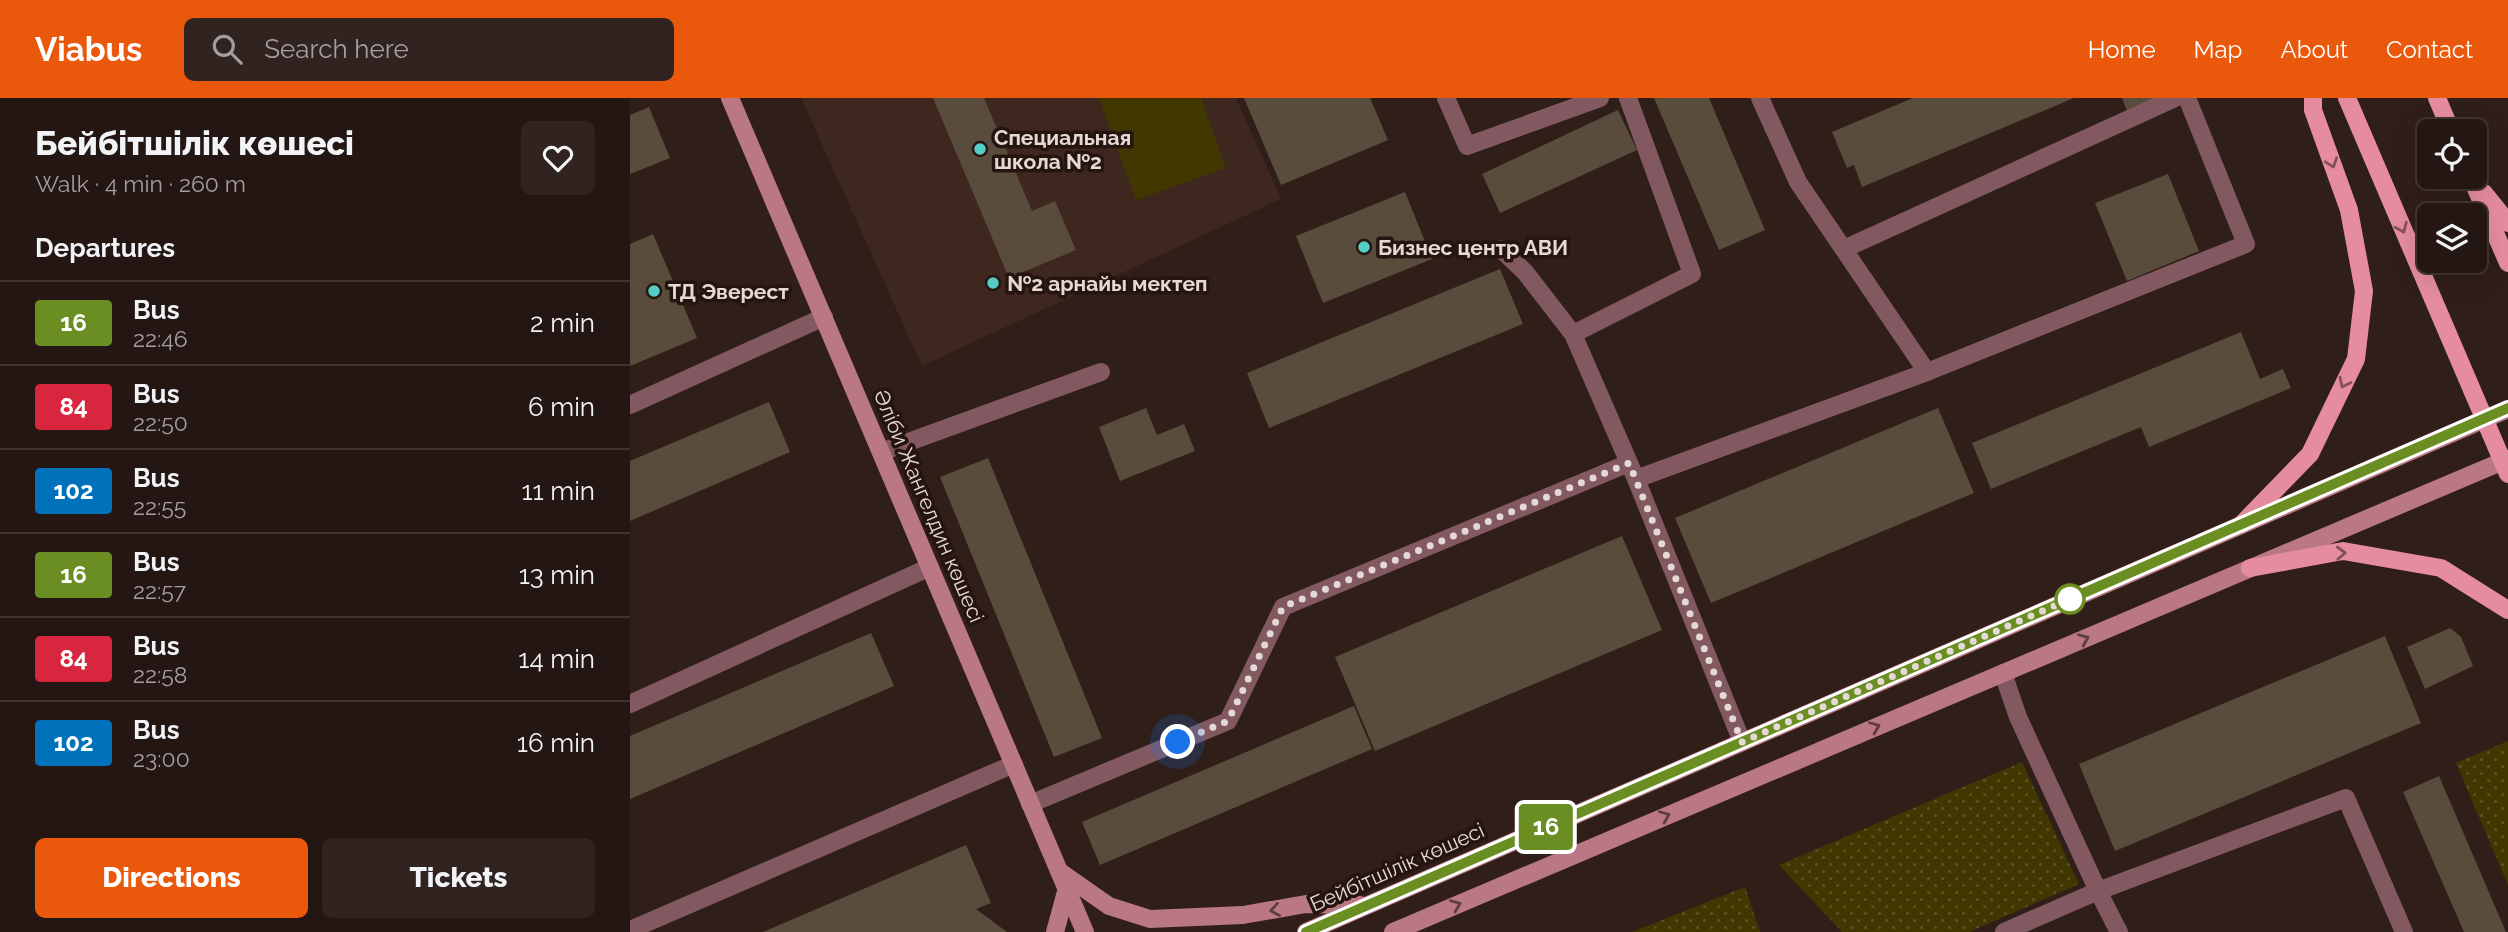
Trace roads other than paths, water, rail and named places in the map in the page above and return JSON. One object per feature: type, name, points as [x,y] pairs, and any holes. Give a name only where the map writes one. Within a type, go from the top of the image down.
[{"type":"main road","name":"Әліби Жангелдин көшесі","points":[[730,98],[1085,932]]},
{"type":"main road","points":[[2242,524],[2310,454],[2356,359],[2364,291],[2349,210],[2313,110],[2313,98]]},
{"type":"main road","points":[[1393,932],[2250,568],[2506,465],[2483,419],[2347,98]]},
{"type":"main road","points":[[2437,98],[2446,119]]},
{"type":"main road","points":[[2476,189],[2508,263]]},
{"type":"main road","points":[[2481,189],[2508,223]]},
{"type":"main road","name":"Бейбітшілік көшесі","points":[[1306,932],[2508,408]]},
{"type":"main road","points":[[2250,568],[2343,551],[2441,568],[2508,610]]},
{"type":"main road","points":[[1059,871],[1108,906],[1150,919],[1243,915],[1306,904],[1367,905]]},
{"type":"main road","points":[[1055,932],[1067,888]]},
{"type":"lane","points":[[1446,98],[1466,146],[1600,98]]},
{"type":"lane","points":[[1573,334],[1692,274],[1628,98]]},
{"type":"lane","points":[[1760,98],[1798,182],[1927,372]]},
{"type":"lane","points":[[1844,249],[2175,98]]},
{"type":"lane","points":[[1030,804],[1228,721],[1283,607],[1632,471],[1927,372],[2246,244],[2187,98]]},
{"type":"lane","points":[[1501,249],[1525,272],[1573,334],[1742,742]]},
{"type":"lane","points":[[630,405],[824,317]]},
{"type":"lane","points":[[881,452],[1101,372]]},
{"type":"lane","points":[[630,704],[930,568]]},
{"type":"lane","points":[[2003,673],[2018,717],[2119,932]]},
{"type":"lane","points":[[630,930],[1014,764]]},
{"type":"lane","points":[[2004,932],[2098,891],[2346,798],[2404,932]]},
{"type":"place","name":"Специальная школа №2","points":[[980,149]]},
{"type":"place","name":"Бизнес центр АВИ","points":[[1364,247]]},
{"type":"place","name":"№2 арнайы мектеп","points":[[993,283]]},
{"type":"place","name":"ТД Эверест","points":[[654,291]]}]
